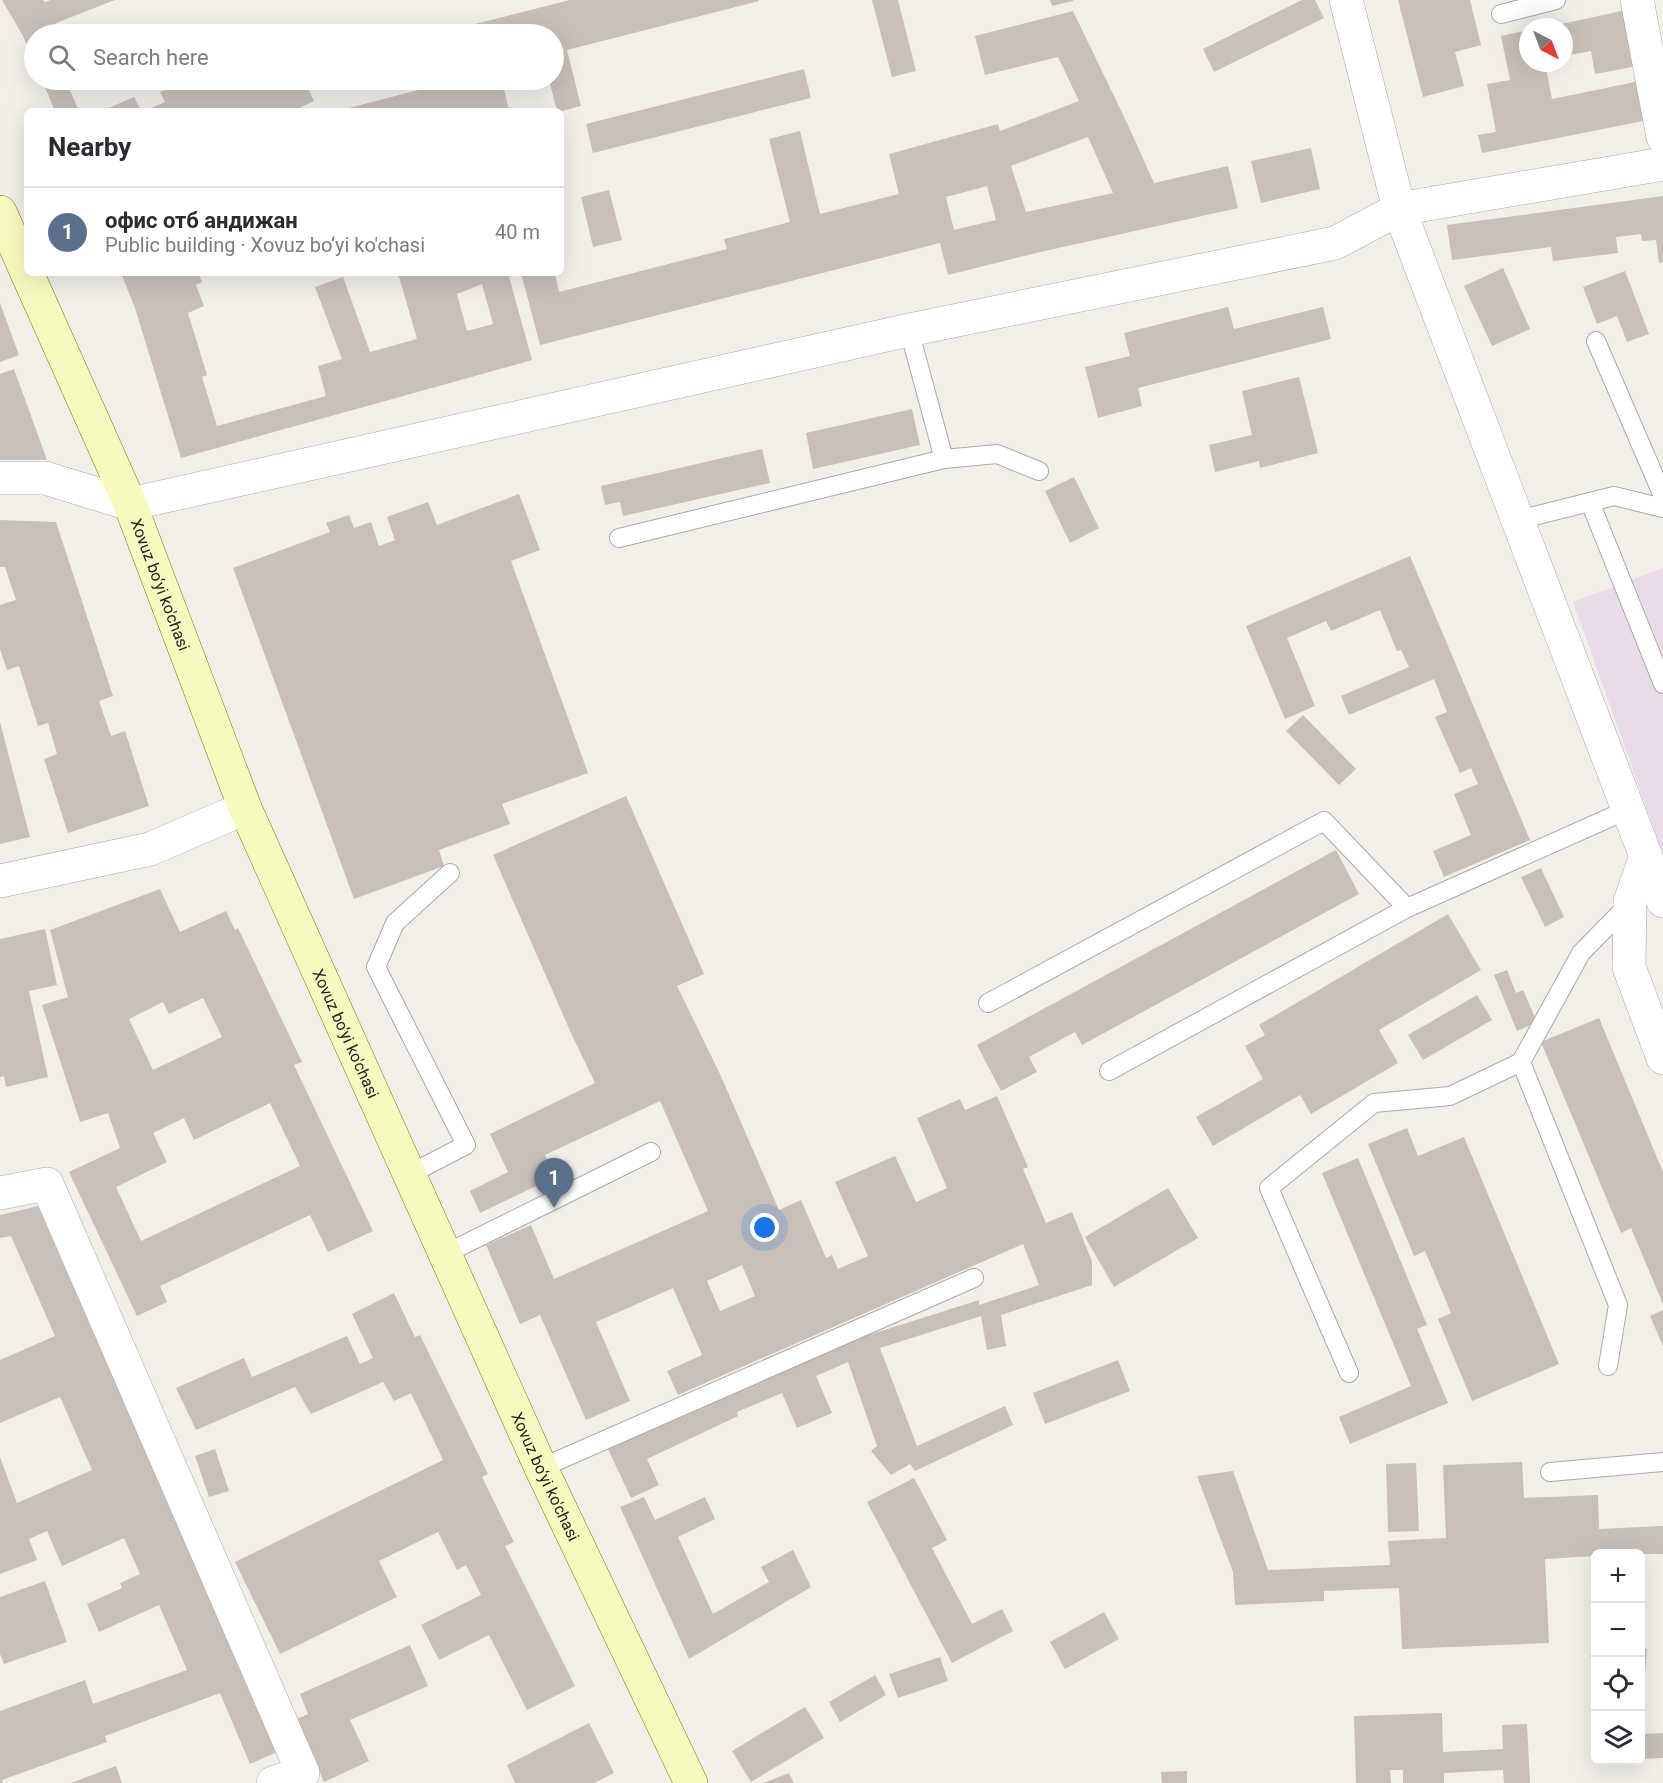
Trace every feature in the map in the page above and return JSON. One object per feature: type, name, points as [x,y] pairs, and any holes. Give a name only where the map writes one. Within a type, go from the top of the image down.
[{"type":"main road","name":"Xovuz bo‘yi ko'chasi","points":[[0,212],[24,266]]},
{"type":"main road","name":"Xovuz bo‘yi ko'chasi","points":[[28,276],[130,504],[245,808],[541,1468],[691,1783]]},
{"type":"street","points":[[1346,0],[1399,209],[1645,859],[1663,901]]},
{"type":"street","points":[[1637,0],[1663,137]]},
{"type":"street","points":[[0,478],[45,478],[130,504],[909,330],[1335,243],[1399,209],[1663,164]]},
{"type":"street","points":[[0,881],[150,849],[245,808]]},
{"type":"street","points":[[1645,859],[1630,902],[1629,967],[1663,1058]]},
{"type":"street","points":[[0,1192],[47,1184],[303,1773],[273,1783]]},
{"type":"lane","points":[[1501,14],[1556,0]]},
{"type":"lane","points":[[909,330],[944,459]]},
{"type":"lane","points":[[1596,341],[1663,496]]},
{"type":"lane","points":[[619,538],[944,459],[996,454],[1039,471]]},
{"type":"lane","points":[[1518,520],[1614,496],[1663,508]]},
{"type":"lane","points":[[1590,502],[1663,684]]},
{"type":"lane","points":[[1109,1071],[1407,908],[1627,810]]},
{"type":"lane","points":[[988,1003],[1324,821],[1407,908]]},
{"type":"lane","points":[[410,1174],[466,1145],[376,967],[395,923],[450,873]]},
{"type":"lane","points":[[1349,1373],[1269,1188],[1374,1103],[1450,1096],[1521,1062],[1581,953],[1630,902]]},
{"type":"lane","points":[[1521,1062],[1618,1305],[1608,1366]]},
{"type":"lane","points":[[445,1254],[651,1152]]},
{"type":"lane","points":[[541,1468],[974,1278]]},
{"type":"lane","points":[[1551,1472],[1663,1462]]},
{"type":"shaded area","points":[[1663,568],[1663,854],[1573,602]]},
{"type":"building","points":[[2,0],[43,0],[45,2],[51,0],[115,0],[56,24],[24,24],[24,38]]},
{"type":"building","points":[[570,0],[759,0],[567,50],[581,106],[564,110],[564,108],[556,108],[552,90],[564,90],[564,24],[475,24]]},
{"type":"building","points":[[872,0],[898,0],[916,71],[892,77]]},
{"type":"building","points":[[1050,0],[1073,0],[1073,1],[1052,6]]},
{"type":"building","points":[[1302,0],[1315,0],[1324,18],[1214,72],[1203,49]]},
{"type":"building","points":[[1398,0],[1470,0],[1481,45],[1455,52],[1464,86],[1423,97]]},
{"type":"building","points":[[1626,10],[1637,66],[1595,74],[1591,51],[1573,54],[1573,22]]},
{"type":"building","points":[[1073,11],[1154,183],[1228,166],[1238,208],[948,275],[940,243],[540,345],[522,276],[556,276],[559,292],[727,249],[724,239],[790,222],[769,139],[800,131],[820,214],[899,194],[889,154],[998,124],[1000,131],[1079,101],[1058,57],[985,75],[975,36]],"holes":[[[1088,137],[1113,193],[1026,212],[1011,166]],[[987,186],[996,220],[954,230],[946,197]]]},
{"type":"building","points":[[1519,32],[1519,72],[1547,72],[1552,99],[1640,81],[1648,120],[1482,153],[1478,135],[1496,132],[1487,84],[1510,80],[1501,36]]},
{"type":"building","points":[[804,69],[811,98],[593,153],[586,124]]},
{"type":"building","points":[[46,90],[70,90],[78,108],[54,108]]},
{"type":"building","points":[[165,90],[309,90],[314,101],[299,108],[151,108],[165,102],[160,92]]},
{"type":"building","points":[[418,90],[504,90],[508,108],[349,108]]},
{"type":"building","points":[[134,97],[140,108],[109,108]]},
{"type":"building","points":[[1311,148],[1320,189],[1261,203],[1251,161]]},
{"type":"building","points":[[609,190],[622,240],[593,247],[581,197]]},
{"type":"building","points":[[1663,196],[1663,262],[1659,263],[1656,240],[1642,241],[1641,234],[1616,237],[1618,253],[1553,261],[1551,247],[1452,260],[1447,225]]},
{"type":"building","points":[[1503,268],[1530,329],[1492,346],[1464,286]]},
{"type":"building","points":[[1625,271],[1649,334],[1627,342],[1617,316],[1597,324],[1583,287]]},
{"type":"building","points":[[122,276],[199,276],[202,282],[196,285],[204,306],[188,313],[207,375],[202,377],[217,426],[326,396],[318,366],[342,359],[315,287],[343,277],[370,352],[417,339],[399,276],[509,276],[532,360],[181,458],[135,308]],"holes":[[[482,284],[493,324],[467,331],[457,294]]]},
{"type":"building","points":[[0,303],[19,355],[0,362]]},
{"type":"building","points":[[1228,307],[1234,329],[1323,307],[1331,339],[1138,388],[1142,406],[1098,418],[1085,367],[1130,356],[1124,333]]},
{"type":"building","points":[[14,369],[47,460],[0,460],[0,374]]},
{"type":"building","points":[[1299,377],[1318,453],[1260,468],[1259,461],[1215,472],[1209,445],[1252,435],[1242,391]]},
{"type":"building","points":[[912,409],[920,445],[813,469],[806,433]]},
{"type":"building","points":[[762,449],[770,483],[623,516],[620,502],[605,505],[601,486]]},
{"type":"building","points":[[1074,477],[1099,528],[1070,543],[1045,491]]},
{"type":"building","points":[[519,494],[540,550],[511,561],[588,773],[502,804],[510,824],[439,850],[444,866],[354,899],[233,568],[330,532],[326,523],[349,515],[354,528],[371,522],[379,546],[395,540],[387,517],[428,502],[437,525]]},
{"type":"building","points":[[0,520],[56,522],[113,696],[99,701],[111,736],[125,731],[149,806],[68,833],[44,759],[57,754],[48,723],[38,726],[19,666],[7,670],[0,649],[0,605],[16,600],[5,567],[0,567]]},
{"type":"building","points":[[1410,556],[1530,840],[1444,877],[1433,851],[1471,835],[1454,794],[1478,784],[1471,768],[1460,773],[1435,717],[1447,712],[1434,679],[1349,715],[1341,696],[1409,667],[1401,650],[1397,651],[1380,610],[1331,631],[1326,621],[1287,638],[1315,706],[1285,719],[1246,626]]},
{"type":"building","points":[[1303,715],[1356,769],[1339,785],[1286,731]]},
{"type":"building","points":[[0,722],[30,837],[0,844]]},
{"type":"building","points":[[626,796],[704,974],[677,986],[720,1074],[779,1210],[801,1200],[826,1258],[832,1255],[838,1269],[868,1256],[835,1182],[895,1156],[916,1202],[947,1188],[917,1118],[960,1099],[965,1110],[997,1096],[1028,1167],[1023,1169],[1046,1223],[1072,1212],[1092,1261],[1092,1285],[1001,1315],[1006,1346],[987,1350],[981,1316],[880,1348],[917,1446],[1005,1406],[1013,1425],[915,1471],[910,1464],[891,1475],[871,1451],[877,1446],[848,1362],[816,1376],[832,1413],[797,1428],[782,1393],[737,1412],[738,1416],[647,1459],[659,1485],[631,1498],[608,1449],[856,1339],[979,1300],[979,1305],[1039,1285],[1023,1244],[678,1395],[667,1371],[702,1355],[673,1288],[596,1322],[630,1401],[586,1420],[540,1315],[520,1324],[486,1245],[531,1225],[554,1279],[708,1211],[660,1101],[545,1155],[555,1177],[480,1213],[470,1191],[508,1172],[490,1134],[595,1083],[493,855]],"holes":[[[742,1265],[755,1296],[720,1311],[707,1281]]]},
{"type":"building","points":[[1336,850],[1359,894],[1082,1045],[1075,1032],[1029,1057],[1037,1072],[1001,1091],[977,1045]]},
{"type":"building","points":[[1541,868],[1564,917],[1545,927],[1521,877]]},
{"type":"building","points":[[160,889],[180,932],[226,911],[235,930],[238,928],[302,1062],[294,1065],[373,1231],[328,1252],[310,1215],[160,1286],[167,1302],[137,1316],[69,1172],[120,1148],[108,1113],[80,1122],[42,1005],[68,997],[50,930]],"holes":[[[203,998],[222,1037],[153,1070],[129,1019],[163,1002],[169,1014]],[[270,1103],[300,1166],[141,1241],[116,1187],[167,1162],[153,1133],[184,1118],[194,1140]]]},
{"type":"building","points":[[1448,914],[1481,970],[1379,1030],[1398,1063],[1311,1114],[1300,1095],[1213,1146],[1196,1117],[1263,1079],[1245,1046],[1265,1035],[1259,1025]]},
{"type":"building","points":[[45,929],[57,985],[29,991],[48,1077],[6,1087],[4,1076],[0,1077],[0,939]]},
{"type":"building","points":[[1507,970],[1516,993],[1523,990],[1537,1022],[1517,1031],[1494,975]]},
{"type":"building","points":[[1477,995],[1492,1020],[1423,1060],[1408,1035]]},
{"type":"building","points":[[1599,1018],[1663,1172],[1663,1304],[1631,1228],[1621,1233],[1541,1042]]},
{"type":"building","points":[[1407,1128],[1418,1156],[1464,1137],[1559,1364],[1472,1401],[1438,1319],[1451,1313],[1425,1251],[1414,1256],[1368,1144]]},
{"type":"building","points":[[1358,1158],[1427,1325],[1417,1329],[1448,1403],[1350,1444],[1339,1417],[1411,1386],[1322,1173]]},
{"type":"building","points":[[1168,1188],[1198,1238],[1114,1287],[1085,1237]]},
{"type":"building","points":[[38,1206],[277,1752],[250,1764],[220,1693],[105,1736],[107,1742],[2,1780],[3,1783],[0,1783],[0,1711],[85,1680],[93,1704],[187,1670],[159,1605],[99,1632],[87,1604],[122,1588],[120,1583],[140,1574],[124,1538],[62,1566],[47,1531],[29,1539],[37,1560],[0,1574],[0,1457],[17,1503],[92,1470],[60,1397],[0,1423],[0,1360],[55,1336],[11,1236],[0,1238],[0,1215]]},
{"type":"building","points":[[394,1293],[415,1337],[420,1335],[488,1474],[482,1477],[514,1542],[505,1546],[575,1686],[527,1710],[489,1635],[439,1660],[421,1625],[481,1595],[466,1565],[457,1570],[438,1532],[379,1561],[397,1597],[280,1654],[235,1562],[443,1460],[411,1393],[394,1401],[383,1382],[311,1414],[295,1387],[196,1430],[176,1388],[244,1358],[252,1377],[347,1336],[360,1364],[373,1358],[352,1314]]},
{"type":"building","points":[[1663,1310],[1663,1346],[1650,1316]]},
{"type":"building","points":[[1118,1360],[1130,1391],[1045,1424],[1033,1393]]},
{"type":"building","points":[[215,1449],[229,1491],[209,1497],[195,1456]]},
{"type":"building","points":[[1522,1462],[1524,1498],[1598,1495],[1599,1529],[1663,1526],[1663,1554],[1645,1554],[1645,1549],[1591,1549],[1591,1556],[1545,1559],[1549,1643],[1402,1649],[1399,1588],[1324,1591],[1324,1601],[1235,1605],[1233,1572],[1197,1476],[1233,1471],[1268,1570],[1390,1565],[1388,1541],[1446,1538],[1443,1465]]},
{"type":"building","points":[[1416,1463],[1419,1531],[1388,1532],[1386,1464]]},
{"type":"building","points":[[914,1478],[947,1540],[932,1548],[972,1624],[1002,1609],[1013,1631],[952,1663],[867,1502]]},
{"type":"building","points":[[644,1497],[655,1520],[705,1497],[715,1519],[678,1537],[713,1614],[769,1582],[761,1567],[793,1550],[811,1587],[689,1659],[620,1507]]},
{"type":"building","points":[[45,1581],[67,1642],[4,1664],[0,1654],[0,1597]]},
{"type":"building","points":[[1104,1612],[1119,1639],[1065,1669],[1050,1642]]},
{"type":"building","points":[[410,1645],[428,1686],[350,1720],[369,1761],[324,1782],[297,1719],[308,1714],[300,1694]]},
{"type":"building","points":[[1645,1649],[1647,1649],[1645,1674]]},
{"type":"building","points":[[940,1657],[948,1681],[898,1698],[889,1674]]},
{"type":"building","points":[[875,1675],[886,1695],[840,1722],[829,1702]]},
{"type":"building","points":[[805,1707],[824,1738],[751,1782],[732,1751]]},
{"type":"building","points":[[1442,1713],[1443,1752],[1503,1749],[1502,1725],[1527,1724],[1530,1783],[1504,1783],[1503,1770],[1444,1773],[1444,1783],[1403,1783],[1403,1770],[1390,1770],[1391,1783],[1356,1783],[1354,1716]]},
{"type":"building","points":[[589,1723],[614,1773],[594,1783],[515,1783],[507,1765]]},
{"type":"building","points":[[1663,1733],[1663,1758],[1645,1759],[1645,1734]]},
{"type":"building","points":[[116,1766],[122,1783],[71,1783]]},
{"type":"building","points":[[1187,1771],[1187,1783],[1162,1783],[1161,1772]]},
{"type":"building","points":[[789,1773],[794,1783],[763,1783]]},
{"type":"place","name":"офис отб андижан","points":[[554,1208]]}]
